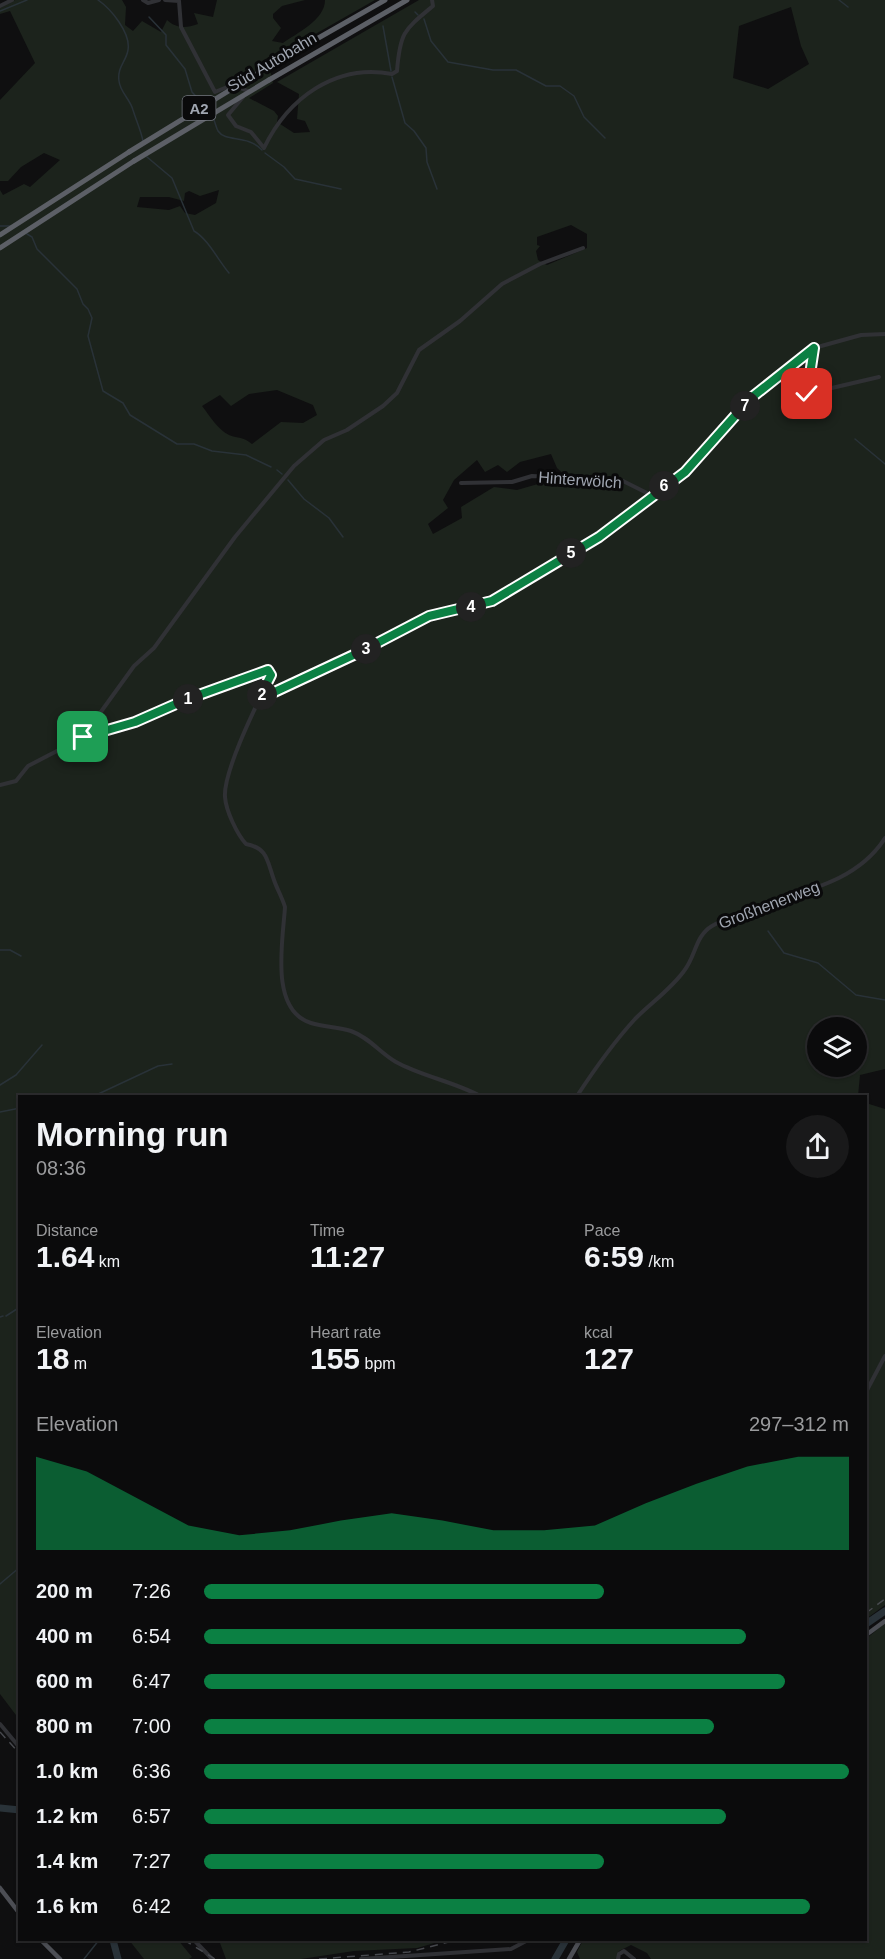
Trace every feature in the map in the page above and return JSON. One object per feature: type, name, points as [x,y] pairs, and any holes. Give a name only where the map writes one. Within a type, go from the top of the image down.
[{"type":"highway","name":"Süd Autobahn","points":[[0,235],[271,65],[385,0]]},
{"type":"highway","name":"Süd Autobahn","points":[[0,248],[134,161],[407,0]]},
{"type":"main road","points":[[867,1634],[885,1621]]},
{"type":"main road","points":[[0,1888],[18,1912]]},
{"type":"main road","points":[[42,1941],[60,1959]]},
{"type":"main road","points":[[568,1959],[579,1941]]},
{"type":"street","points":[[0,6],[12,0]]},
{"type":"street","points":[[143,0],[148,3],[159,0]]},
{"type":"street","points":[[165,0],[179,1],[181,27],[215,92],[232,85],[249,90],[228,115],[236,126],[251,132],[264,148],[291,107],[307,92],[339,76],[381,70],[392,74],[397,71],[399,42],[413,22],[433,6],[432,0]]},
{"type":"street","points":[[82,738],[135,666],[161,639],[235,537],[294,466],[324,440],[347,430],[383,406],[397,393],[419,350],[460,321],[502,284],[540,264],[583,248]]},
{"type":"street","points":[[651,495],[693,464],[751,398],[814,348],[851,337],[885,334]]},
{"type":"street","points":[[814,348],[806,394],[879,377]]},
{"type":"street","name":"Hinterwölch","points":[[261,695],[268,695],[360,652],[429,616],[492,601],[599,537],[651,495],[623,481],[532,476],[512,482],[461,483]]},
{"type":"street","points":[[0,785],[16,781],[28,766],[82,738],[135,722],[185,700],[268,670],[271,675],[227,780],[225,799],[241,838],[246,844],[258,846],[267,855],[274,881],[283,899],[285,907],[281,982],[286,999],[298,1016],[310,1023],[350,1031],[371,1040],[396,1062],[478,1095]]},
{"type":"street","name":"Großhenerweg","points":[[578,1095],[634,1021],[683,973],[692,960],[699,937],[711,926],[765,903],[840,878],[863,865],[885,838]]},
{"type":"street","points":[[867,1390],[885,1356]]},
{"type":"street","points":[[0,1724],[18,1746]]},
{"type":"street","points":[[195,1941],[212,1959]]},
{"type":"street","points":[[361,1959],[511,1949],[526,1941]]},
{"type":"street","points":[[618,1959],[619,1954],[624,1951],[634,1959]]},
{"type":"shaded area","points":[[15,0],[122,0],[126,7],[125,25],[133,31],[142,21],[161,32],[167,20],[174,25],[186,27],[198,24],[194,13],[213,17],[217,0],[305,0],[282,6],[273,14],[273,18],[281,28],[272,41],[283,43],[315,20],[324,7],[325,0],[375,0],[268,61],[273,83],[249,98],[274,111],[278,116],[277,122],[294,133],[310,132],[305,121],[297,119],[299,94],[277,82],[419,0],[885,0],[885,1069],[867,1073],[867,1017],[807,1017],[807,1077],[860,1077],[858,1095],[18,1095],[18,1718],[0,1694],[0,190],[3,195],[24,184],[30,187],[60,160],[44,153],[21,167],[8,181],[0,181],[0,100],[35,63],[10,11],[0,14],[0,8]],"holes":[[[791,7],[801,46],[809,64],[768,89],[733,78],[739,26]],[[219,190],[216,203],[195,215],[185,213],[180,206],[169,210],[137,207],[140,197],[169,197],[184,201],[185,193],[189,191],[200,196]],[[571,225],[587,234],[587,248],[547,265],[538,260],[536,251],[540,246],[537,245],[537,237]],[[277,390],[313,405],[317,415],[303,423],[281,422],[252,444],[229,435],[221,429],[202,406],[220,395],[231,406],[249,394]],[[551,454],[557,468],[566,476],[517,490],[494,487],[461,507],[462,518],[433,534],[428,524],[448,508],[443,500],[454,480],[477,460],[485,472],[498,465],[507,472],[520,462]]]},
{"type":"shaded area","points":[[867,1103],[885,1109],[885,1605],[867,1618]]},
{"type":"shaded area","points":[[885,1623],[885,1959],[651,1959],[647,1953],[631,1945],[619,1951],[617,1959],[580,1959],[577,1952],[582,1941],[867,1941],[867,1638]]},
{"type":"shaded area","points":[[130,1941],[179,1941],[192,1957],[189,1959],[144,1959]]},
{"type":"shaded area","points":[[225,1941],[442,1941],[417,1948],[354,1951],[301,1959],[226,1959],[220,1943]]},
{"type":"waterway","points":[[0,11],[27,0]]},
{"type":"waterway","points":[[98,0],[114,15],[126,36],[128,50],[119,72],[119,81],[121,89],[132,106],[143,141]]},
{"type":"waterway","points":[[839,0],[848,7]]},
{"type":"waterway","points":[[415,12],[418,15]]},
{"type":"waterway","points":[[149,17],[166,35],[166,45],[185,69],[192,92],[203,104]]},
{"type":"waterway","points":[[424,19],[431,41],[448,62],[493,70],[516,70],[546,86],[560,86],[574,96],[584,117],[605,138]]},
{"type":"waterway","points":[[383,26],[391,71]]},
{"type":"waterway","points":[[392,77],[405,123],[426,148],[427,162],[437,189]]},
{"type":"waterway","points":[[213,117],[222,135],[250,142],[262,150]]},
{"type":"waterway","points":[[265,153],[284,167],[295,179],[341,189]]},
{"type":"waterway","points":[[147,157],[172,178],[194,231],[208,244],[229,273]]},
{"type":"waterway","points":[[0,226],[13,226]]},
{"type":"waterway","points":[[27,234],[32,237],[37,249],[77,289],[83,304],[88,309],[92,318],[88,336],[103,391],[123,403],[130,415],[177,444],[194,444],[212,451],[246,455],[271,467]]},
{"type":"waterway","points":[[855,439],[885,464]]},
{"type":"waterway","points":[[277,470],[282,474]]},
{"type":"waterway","points":[[288,480],[304,499],[329,518],[343,537]]},
{"type":"waterway","points":[[768,931],[784,953],[818,963],[856,995],[885,1000]]},
{"type":"waterway","points":[[0,950],[10,950],[21,956]]},
{"type":"waterway","points":[[0,1085],[16,1075],[42,1045]]},
{"type":"waterway","points":[[96,1095],[158,1066],[172,1064]]},
{"type":"waterway","points":[[0,1112],[18,1108]]},
{"type":"waterway","points":[[6,1316],[18,1308]]},
{"type":"waterway","points":[[0,1584],[18,1569]]},
{"type":"waterway","points":[[867,1623],[885,1611]]},
{"type":"waterway","points":[[0,1808],[18,1810]]},
{"type":"waterway","points":[[84,1959],[98,1941]]},
{"type":"waterway","points":[[113,1941],[118,1959]]},
{"type":"waterway","points":[[555,1959],[565,1941]]},
{"type":"railway","points":[[867,1612],[885,1599]]},
{"type":"railway","points":[[0,1732],[18,1752]]},
{"type":"railway","points":[[186,1941],[215,1959]]},
{"type":"railway","points":[[319,1959],[409,1952],[453,1941]]},
{"type":"route","points":[[83,737],[114,726],[135,722],[185,700],[268,670],[271,675],[261,695],[268,695],[369,648],[379,640],[429,616],[492,601],[599,537],[651,495],[685,472],[751,398],[814,348],[805,393],[807,394]]}]
